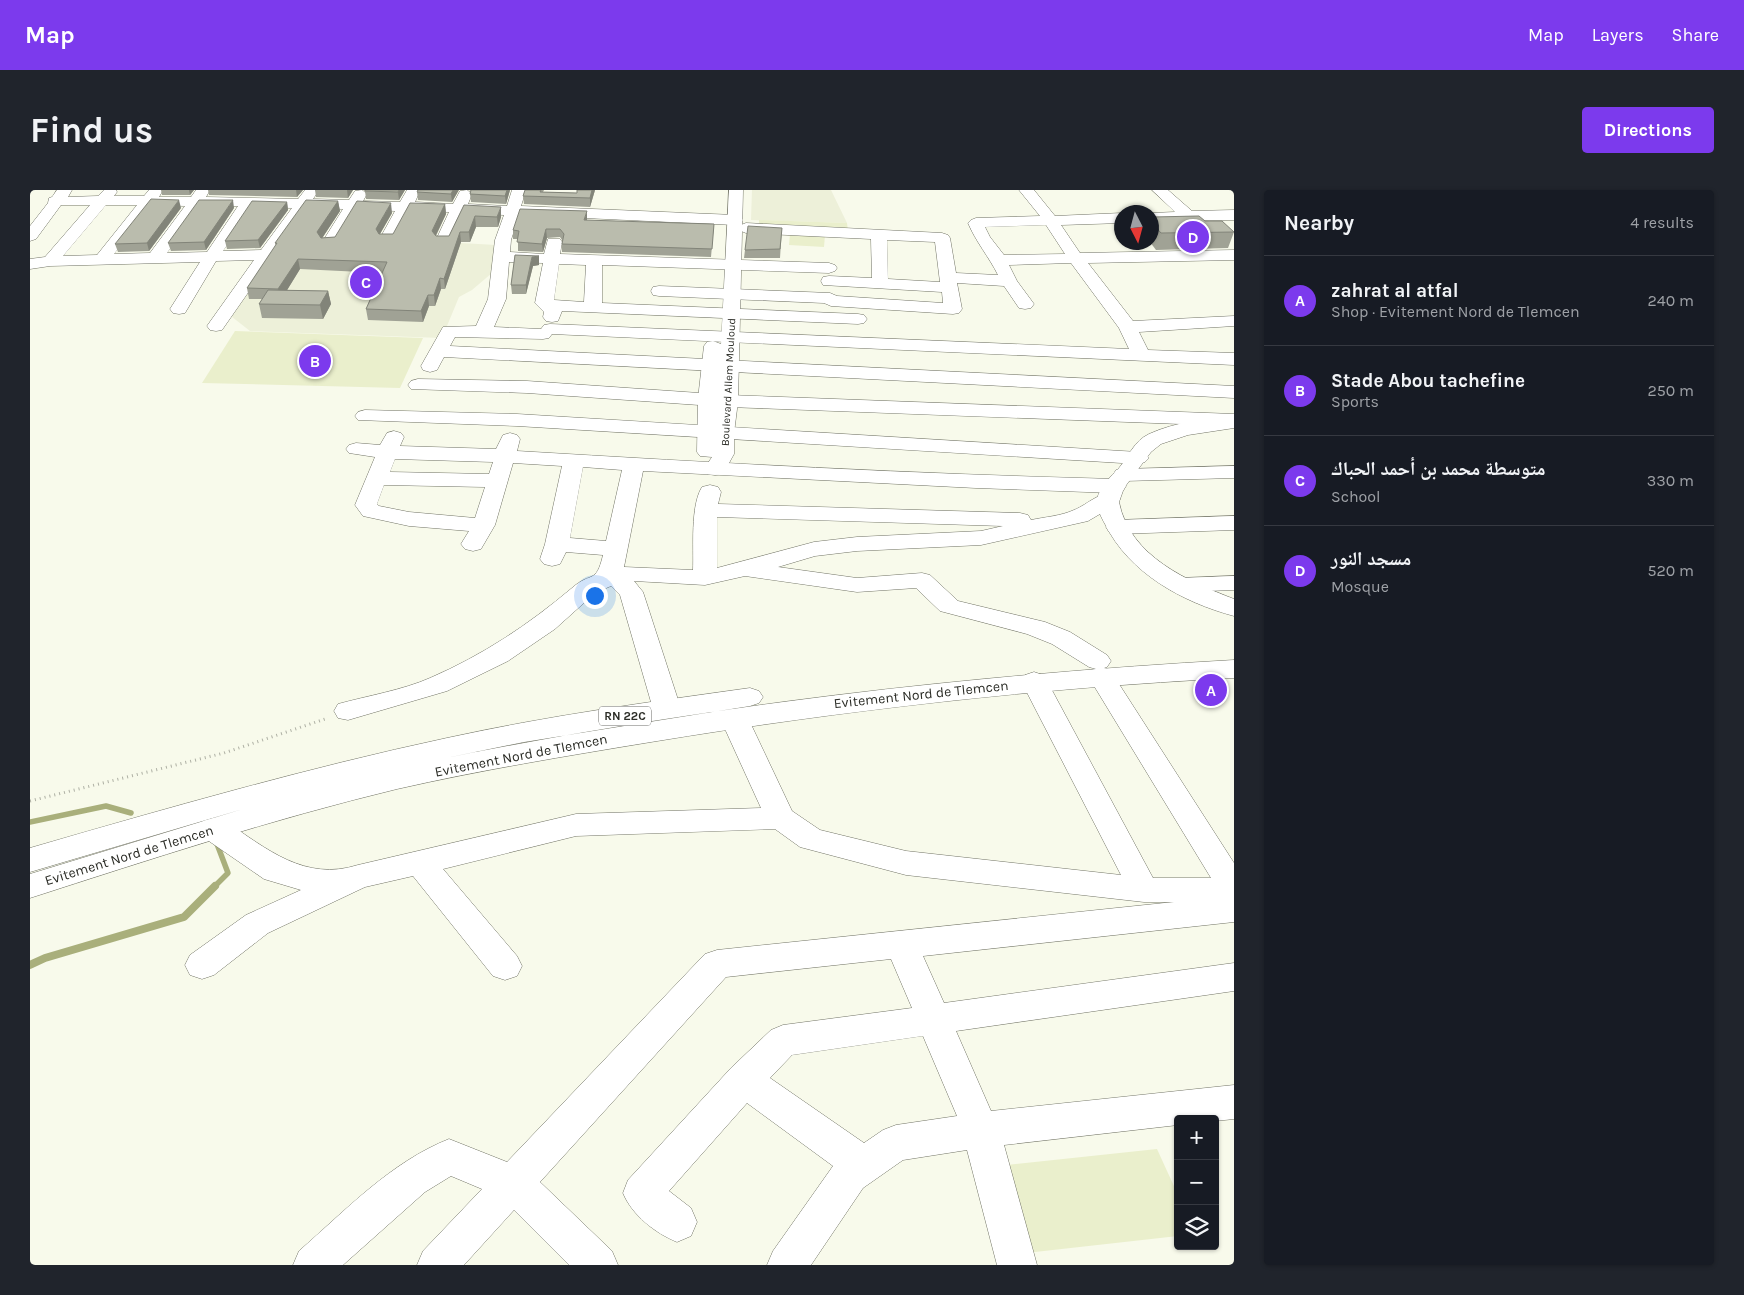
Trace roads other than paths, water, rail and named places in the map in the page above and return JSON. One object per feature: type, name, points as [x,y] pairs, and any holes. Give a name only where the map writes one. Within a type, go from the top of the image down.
[{"type":"main road","points":[[30,236],[65,190]]},
{"type":"main road","points":[[216,326],[312,190]]},
{"type":"main road","points":[[329,244],[362,190]]},
{"type":"main road","points":[[387,240],[414,190]]},
{"type":"main road","points":[[444,242],[466,190]]},
{"type":"main road","points":[[483,332],[497,299],[503,240],[510,213],[519,190]]},
{"type":"main road","name":"Boulevard Allem Mouloud","points":[[705,578],[706,510],[715,469],[724,454],[715,432],[708,399],[720,367],[725,265],[735,247],[727,223],[723,190]]},
{"type":"main road","name":"Boulevard Allem Mouloud","points":[[727,223],[736,190]]},
{"type":"main road","points":[[1026,190],[1050,219],[1076,259],[1128,327],[1141,354]]},
{"type":"main road","points":[[1159,190],[1188,216]]},
{"type":"main road","points":[[54,202],[107,196],[200,196],[302,205],[458,208],[510,213],[727,223],[786,230],[942,238],[982,238]]},
{"type":"main road","points":[[50,260],[107,196]]},
{"type":"main road","points":[[101,260],[152,196]]},
{"type":"main road","points":[[155,258],[200,196]]},
{"type":"main road","points":[[179,309],[194,281],[213,256],[248,199]]},
{"type":"main road","points":[[510,213],[570,209],[591,217]]},
{"type":"main road","points":[[1159,217],[1234,215]]},
{"type":"main road","points":[[1024,304],[1009,281],[999,260],[982,238],[976,223],[1114,218]]},
{"type":"main road","points":[[784,266],[786,230]]},
{"type":"main road","points":[[829,232],[830,293],[836,342]]},
{"type":"main road","points":[[879,234],[880,283]]},
{"type":"main road","points":[[830,293],[953,309],[942,238]]},
{"type":"main road","points":[[503,240],[520,240]]},
{"type":"main road","points":[[473,544],[484,525],[504,456],[553,311],[558,275],[573,243]]},
{"type":"main road","points":[[30,264],[50,260],[267,255]]},
{"type":"main road","points":[[999,260],[1227,256],[1234,270]]},
{"type":"main road","points":[[502,258],[612,290]]},
{"type":"main road","points":[[500,276],[558,275],[594,261],[784,266],[830,293],[960,323]]},
{"type":"main road","points":[[558,275],[594,261]]},
{"type":"main road","points":[[558,275],[558,306],[593,308],[724,303],[830,293],[880,283],[1009,281]]},
{"type":"main road","points":[[558,275],[593,308]]},
{"type":"main road","points":[[640,290],[724,303]]},
{"type":"main road","points":[[1128,327],[1234,321]]},
{"type":"main road","points":[[484,525],[409,519],[371,511],[366,505],[386,452],[405,417],[418,385],[440,351],[449,331],[722,337],[1234,359]]},
{"type":"main road","points":[[440,351],[720,367],[1234,392]]},
{"type":"main road","name":"Boulevard Allem Mouloud","points":[[715,432],[728,401],[720,367]]},
{"type":"main road","points":[[418,385],[527,387],[728,401],[1234,421]]},
{"type":"main road","points":[[960,409],[976,482],[989,527]]},
{"type":"main road","points":[[365,416],[517,420],[1138,458]]},
{"type":"main road","points":[[1227,604],[1179,585],[1164,576],[1133,549],[1117,527],[1108,502],[1116,487],[1146,445],[1162,437],[1195,427],[1234,421]]},
{"type":"main road","points":[[356,449],[715,469],[1116,487],[1234,472]]},
{"type":"main road","points":[[574,461],[555,551],[614,561],[686,578],[705,578],[742,570],[814,549],[857,544],[937,542],[989,527]]},
{"type":"main road","points":[[348,711],[438,685],[499,655],[546,624],[586,588],[603,581],[614,561],[634,463]]},
{"type":"main road","points":[[376,478],[497,480]]},
{"type":"main road","points":[[706,510],[989,527],[1056,522],[1080,516],[1116,487]]},
{"type":"main road","points":[[1117,527],[1234,523]]},
{"type":"main road","points":[[614,561],[631,592],[667,708]]},
{"type":"main road","points":[[742,570],[857,585],[922,580],[949,606],[1036,628],[1061,638],[1099,668],[1234,890]]},
{"type":"main road","points":[[1179,585],[1234,583]]},
{"type":"main road","name":"Evitement Nord de Tlemcen","points":[[30,860],[214,805],[363,767],[524,732],[667,708],[812,688],[1099,668],[1234,651]]},
{"type":"main road","name":"Evitement Nord de Tlemcen","points":[[30,886],[214,829],[394,780],[518,754],[734,718],[873,698],[1034,681],[1099,668],[1234,669]]},
{"type":"main road","points":[[1034,681],[1144,890]]},
{"type":"main road","points":[[734,718],[781,818],[811,839],[906,863],[1144,890],[1234,890]]},
{"type":"main road","points":[[202,965],[257,924],[358,877],[576,825],[781,818]]},
{"type":"main road","points":[[214,829],[275,870],[310,880],[348,882]]},
{"type":"main road","points":[[419,862],[505,966]]},
{"type":"main road","points":[[438,1265],[717,964],[1234,909]]},
{"type":"main road","points":[[902,945],[981,1130],[1017,1265]]},
{"type":"main road","points":[[677,1222],[642,1193],[744,1080],[783,1041],[1234,976]]},
{"type":"main road","points":[[744,1080],[863,1165]]},
{"type":"main road","points":[[787,1265],[849,1175],[896,1144],[981,1130],[1234,1102]]},
{"type":"main road","points":[[313,1265],[411,1179],[449,1157],[513,1183],[598,1265]]},
{"type":"waterway","points":[[30,822],[106,806],[131,813]]},
{"type":"waterway","points":[[30,965],[45,958],[184,917],[228,873],[217,844]]},
{"type":"place","name":"مسجد النور","points":[[1193,237]]},
{"type":"place","name":"متوسطة محمد بن أحمد الحباك","points":[[366,282]]},
{"type":"place","name":"Stade Abou tachefine","points":[[315,361]]},
{"type":"place","name":"zahrat al atfal","points":[[1211,690]]}]
